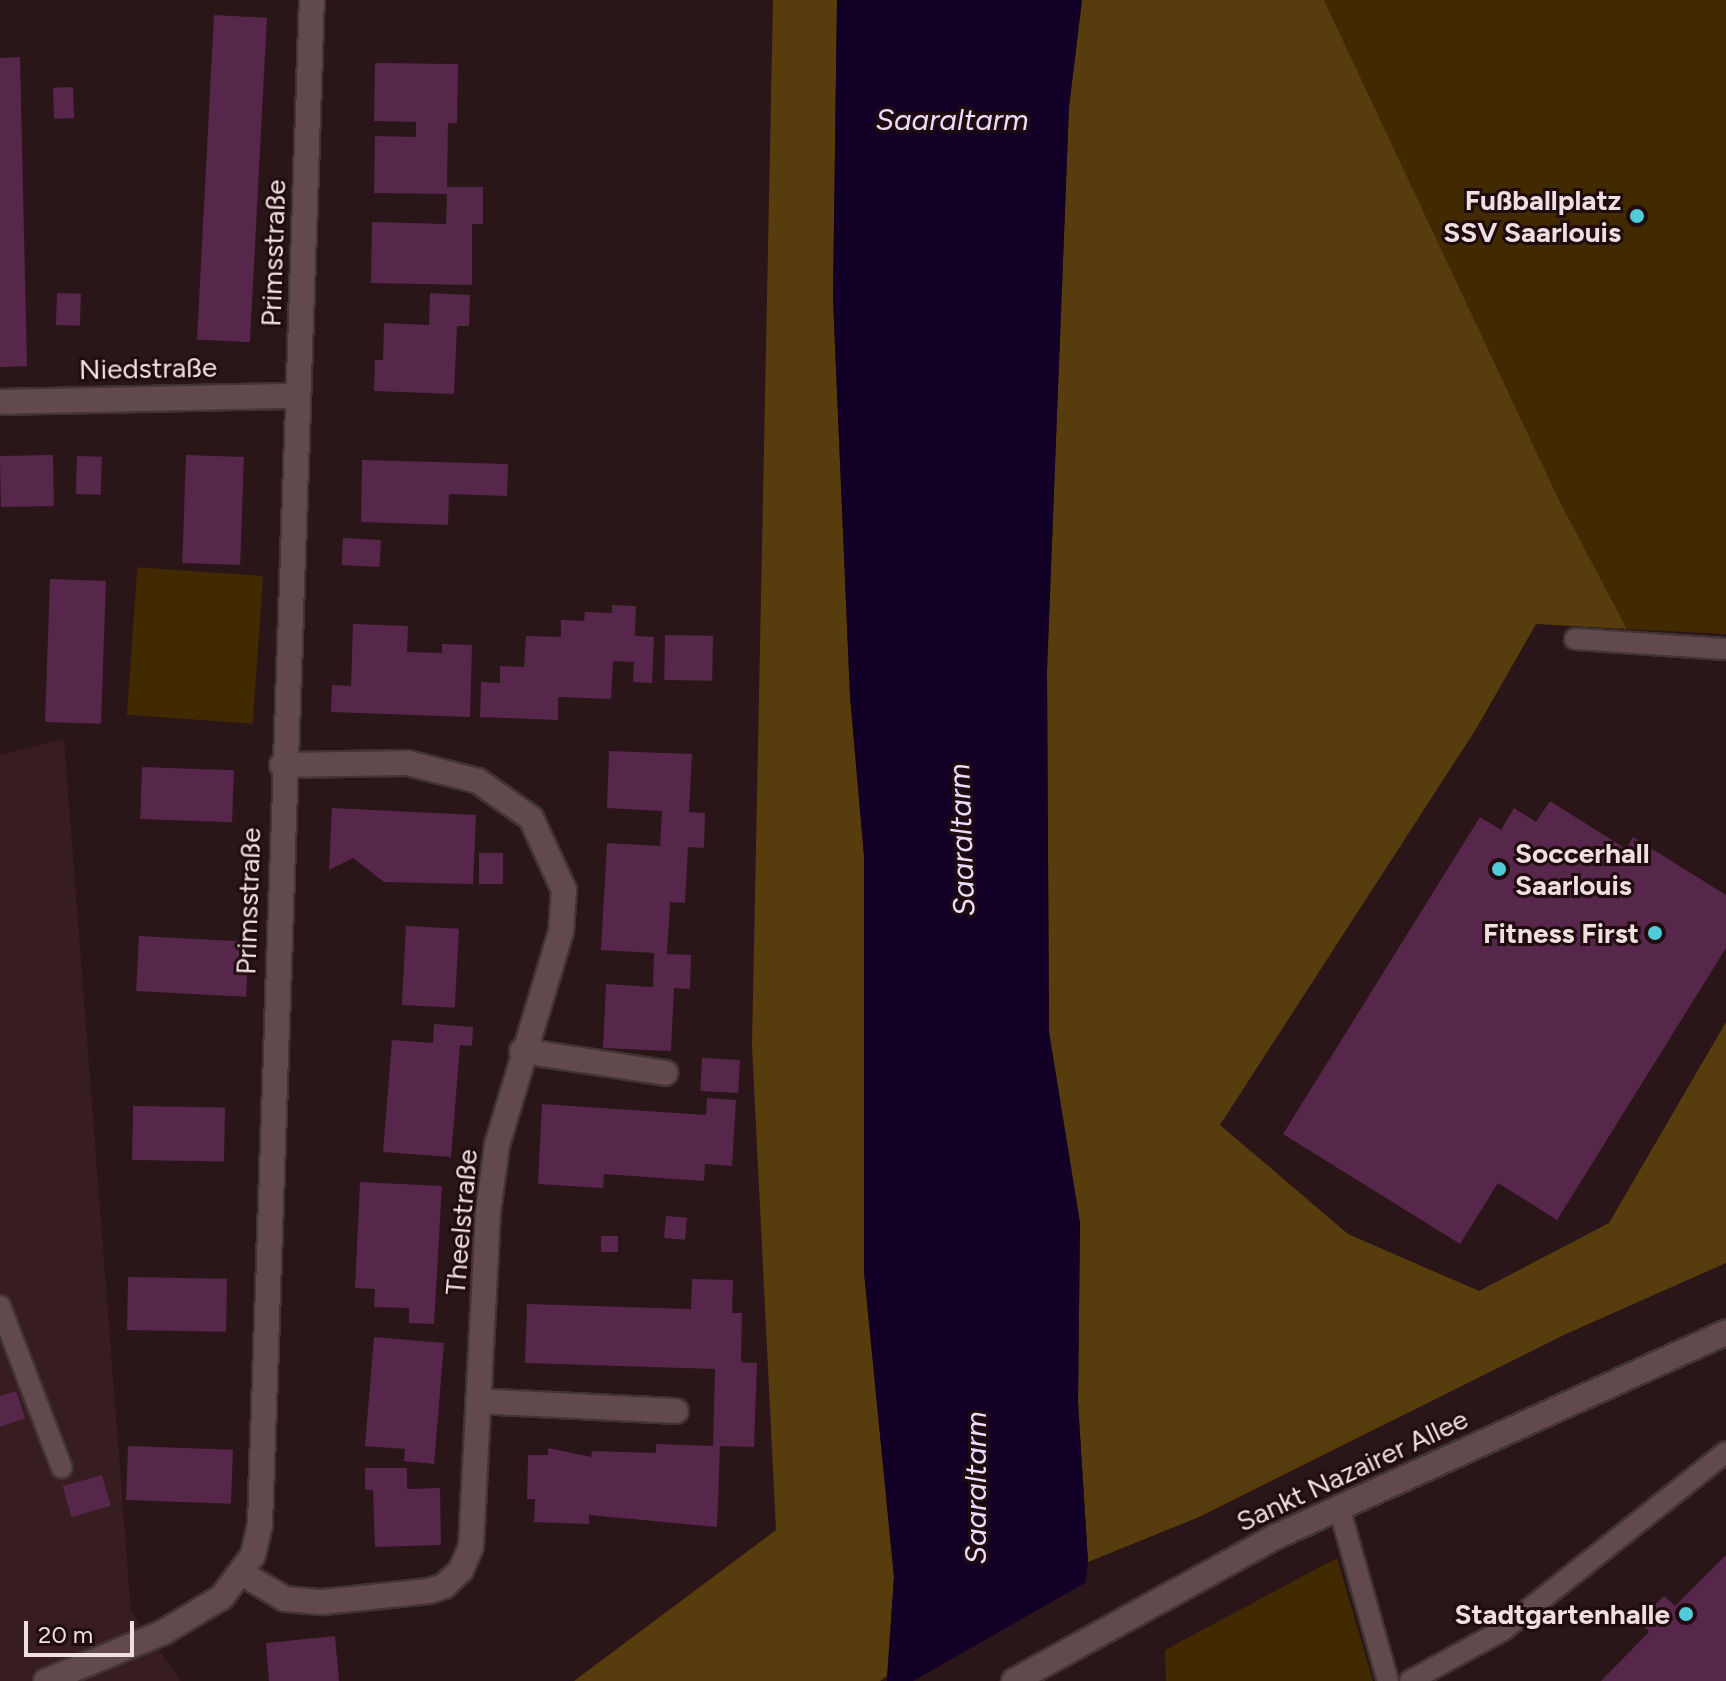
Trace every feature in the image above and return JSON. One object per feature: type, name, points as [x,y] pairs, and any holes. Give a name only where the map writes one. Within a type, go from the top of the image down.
[{"type":"street","name":"Primsstraße","points":[[46,1681],[162,1633],[222,1597],[243,1574],[260,1524],[282,765],[312,0]]},
{"type":"street","name":"Niedstraße","points":[[0,402],[297,396]]},
{"type":"street","name":"Theelstraße","points":[[243,1574],[285,1599],[323,1602],[444,1586],[461,1570],[471,1547],[488,1212],[497,1145],[522,1051],[561,932],[564,890],[531,818],[478,781],[449,771],[408,763],[282,765]]},
{"type":"street","points":[[522,1051],[665,1073]]},
{"type":"street","name":"Sankt Nazairer Allee","points":[[1014,1681],[1225,1562],[1339,1507],[1726,1332]]},
{"type":"street","points":[[478,1401],[676,1411]]},
{"type":"lane","points":[[1575,639],[1726,649]]},
{"type":"lane","points":[[0,1306],[62,1468]]},
{"type":"lane","points":[[1410,1681],[1515,1622],[1726,1452]]},
{"type":"lane","points":[[1339,1507],[1388,1681]]},
{"type":"shaded area","points":[[773,0],[837,0],[833,298],[850,696],[864,856],[864,1272],[894,1577],[887,1676],[880,1681],[574,1681],[776,1530],[752,1045]]},
{"type":"shaded area","points":[[1082,0],[1324,0],[1560,502],[1627,629],[1536,624],[1476,729],[1220,1125],[1348,1234],[1479,1291],[1609,1223],[1726,1022],[1726,1263],[1566,1334],[1199,1517],[1088,1562],[1078,1403],[1080,1223],[1049,1032],[1047,670],[1069,107]]},
{"type":"shaded area","points":[[1324,0],[1726,0],[1726,634],[1627,629],[1560,502]]},
{"type":"shaded area","points":[[137,567],[263,576],[253,724],[127,715]]},
{"type":"shaded area","points":[[64,739],[131,1612],[181,1681],[0,1681],[0,755]]},
{"type":"shaded area","points":[[1337,1558],[1373,1681],[1166,1681],[1165,1650]]},
{"type":"water","name":"Saaraltarm","points":[[837,0],[1082,0],[1069,107],[1047,670],[1049,1032],[1080,1223],[1078,1403],[1088,1562],[1073,1681],[887,1681],[894,1577],[864,1272],[864,856],[850,696],[833,298]]},
{"type":"pier","points":[[1090,1580],[1077,1681],[913,1681]]},
{"type":"building","points":[[214,15],[267,18],[250,342],[197,340]]},
{"type":"building","points":[[20,57],[27,366],[0,367],[0,58]]},
{"type":"building","points":[[375,63],[458,64],[457,123],[448,123],[447,187],[483,187],[483,224],[472,224],[472,285],[371,283],[372,222],[446,224],[447,194],[374,193],[375,136],[416,137],[416,122],[374,121]]},
{"type":"building","points":[[73,87],[74,118],[54,119],[53,88]]},
{"type":"building","points":[[57,293],[81,294],[80,326],[56,325]]},
{"type":"building","points":[[430,293],[470,295],[469,326],[457,326],[454,394],[374,391],[375,360],[383,360],[384,323],[429,325]]},
{"type":"building","points":[[53,455],[54,506],[1,507],[0,456]]},
{"type":"building","points":[[186,455],[244,457],[240,565],[182,563]]},
{"type":"building","points":[[77,456],[102,457],[101,495],[76,494]]},
{"type":"building","points":[[362,460],[508,464],[507,496],[449,494],[448,525],[361,522]]},
{"type":"building","points":[[343,538],[381,540],[380,567],[342,565]]},
{"type":"building","points":[[50,579],[106,581],[101,724],[45,722]]},
{"type":"building","points":[[612,605],[636,606],[635,636],[654,637],[652,683],[633,682],[634,662],[613,661],[611,699],[558,697],[558,720],[480,717],[481,682],[500,683],[500,666],[524,667],[526,636],[561,637],[561,620],[584,621],[585,612],[612,613]]},
{"type":"building","points":[[353,624],[408,626],[407,652],[442,653],[442,644],[472,645],[470,717],[331,712],[332,685],[351,686]]},
{"type":"building","points":[[665,635],[713,636],[712,681],[664,680]]},
{"type":"building","points":[[609,751],[692,754],[689,812],[705,813],[704,848],[688,847],[685,903],[670,902],[667,954],[691,955],[690,989],[674,988],[671,1051],[603,1048],[606,984],[653,987],[654,953],[601,950],[607,843],[660,846],[662,811],[607,808]]},
{"type":"building","points":[[142,767],[234,770],[232,822],[140,819]]},
{"type":"building","points":[[1550,801],[1626,849],[1633,837],[1726,895],[1726,948],[1557,1220],[1498,1183],[1460,1244],[1283,1134],[1480,817],[1501,830],[1514,808],[1536,822]]},
{"type":"building","points":[[332,808],[476,815],[473,884],[384,882],[353,858],[329,870]]},
{"type":"building","points":[[479,853],[503,853],[503,884],[479,884]]},
{"type":"building","points":[[406,926],[459,929],[455,1008],[402,1005]]},
{"type":"building","points":[[139,936],[249,942],[246,997],[136,991]]},
{"type":"building","points":[[434,1024],[473,1027],[472,1046],[460,1045],[451,1157],[383,1152],[392,1040],[433,1043]]},
{"type":"building","points":[[702,1058],[740,1060],[738,1093],[700,1091]]},
{"type":"building","points":[[707,1098],[736,1100],[732,1166],[705,1164],[704,1181],[604,1174],[603,1188],[538,1184],[542,1104],[706,1115]]},
{"type":"building","points":[[133,1106],[225,1108],[224,1162],[132,1160]]},
{"type":"building","points":[[360,1182],[442,1186],[434,1324],[409,1323],[409,1308],[374,1307],[375,1289],[355,1288]]},
{"type":"building","points":[[666,1216],[687,1218],[685,1240],[664,1238]]},
{"type":"building","points":[[601,1236],[618,1236],[618,1252],[601,1252]]},
{"type":"building","points":[[128,1277],[227,1279],[226,1332],[127,1330]]},
{"type":"building","points":[[692,1279],[733,1280],[732,1313],[742,1313],[741,1362],[757,1363],[754,1447],[720,1446],[717,1527],[589,1515],[589,1524],[534,1522],[535,1499],[527,1499],[528,1455],[548,1455],[548,1448],[591,1457],[592,1451],[656,1453],[656,1444],[713,1446],[715,1369],[525,1363],[527,1304],[691,1309]]},
{"type":"building","points":[[374,1337],[444,1343],[434,1464],[404,1461],[405,1449],[365,1446]]},
{"type":"building","points":[[16,1391],[25,1418],[0,1427],[0,1396]]},
{"type":"building","points":[[128,1446],[233,1450],[231,1504],[126,1500]]},
{"type":"building","points":[[365,1468],[407,1468],[407,1489],[440,1488],[441,1545],[375,1547],[373,1490],[365,1490]]},
{"type":"building","points":[[102,1475],[111,1506],[71,1517],[63,1486]]},
{"type":"building","name":"Stadtgartenhalle","points":[[1726,1555],[1726,1681],[1601,1681],[1649,1632],[1639,1621],[1664,1596],[1675,1606]]},
{"type":"building","points":[[335,1636],[339,1681],[269,1681],[266,1643]]},
{"type":"place","name":"Fußballplatz SSV Saarlouis","points":[[1637,216]]},
{"type":"place","name":"Soccerhall Saarlouis","points":[[1499,869]]},
{"type":"place","name":"Fitness First","points":[[1655,933]]},
{"type":"place","name":"Stadtgartenhalle","points":[[1686,1614]]}]
